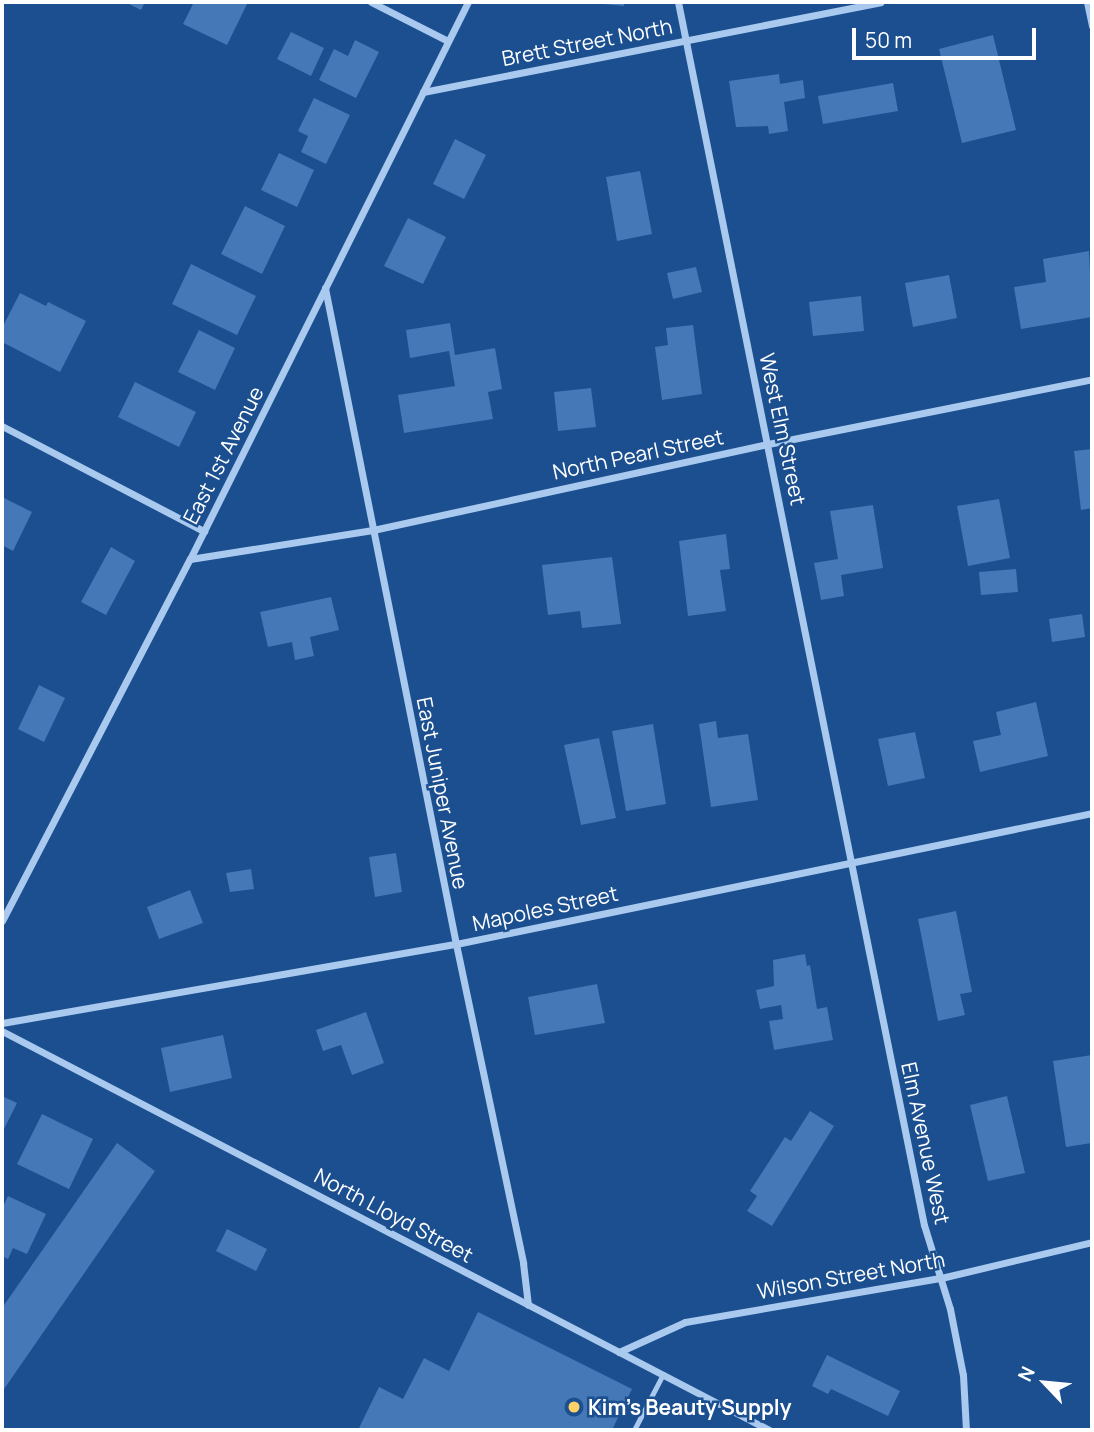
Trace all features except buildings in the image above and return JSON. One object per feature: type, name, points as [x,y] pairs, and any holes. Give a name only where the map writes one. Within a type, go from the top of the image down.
[{"type":"street","points":[[371,2],[448,41]]},
{"type":"street","name":"East 1st Avenue","points":[[2,921],[190,559],[468,2]]},
{"type":"street","name":"West Elm Street","points":[[678,2],[851,863]]},
{"type":"street","name":"Brett Street North","points":[[424,92],[880,2]]},
{"type":"street","points":[[1087,2],[1092,26]]},
{"type":"street","name":"East Juniper Avenue","points":[[325,288],[456,944],[523,1263],[528,1305]]},
{"type":"street","name":"North Pearl Street","points":[[190,559],[373,530],[768,444],[1092,379]]},
{"type":"street","points":[[2,426],[204,531]]},
{"type":"street","name":"Mapoles Street","points":[[2,1023],[456,944],[1092,813]]},
{"type":"street","name":"Elm Avenue West","points":[[851,863],[924,1225],[941,1278],[962,1375],[966,1430]]},
{"type":"street","name":"North Lloyd Street","points":[[2,1031],[769,1430]]},
{"type":"street","name":"Wilson Street North","points":[[619,1352],[685,1322],[941,1278],[1092,1242]]},
{"type":"lane","points":[[635,1430],[663,1374]]},
{"type":"place","name":"Kim's Beauty Supply","points":[[574,1407]]}]
